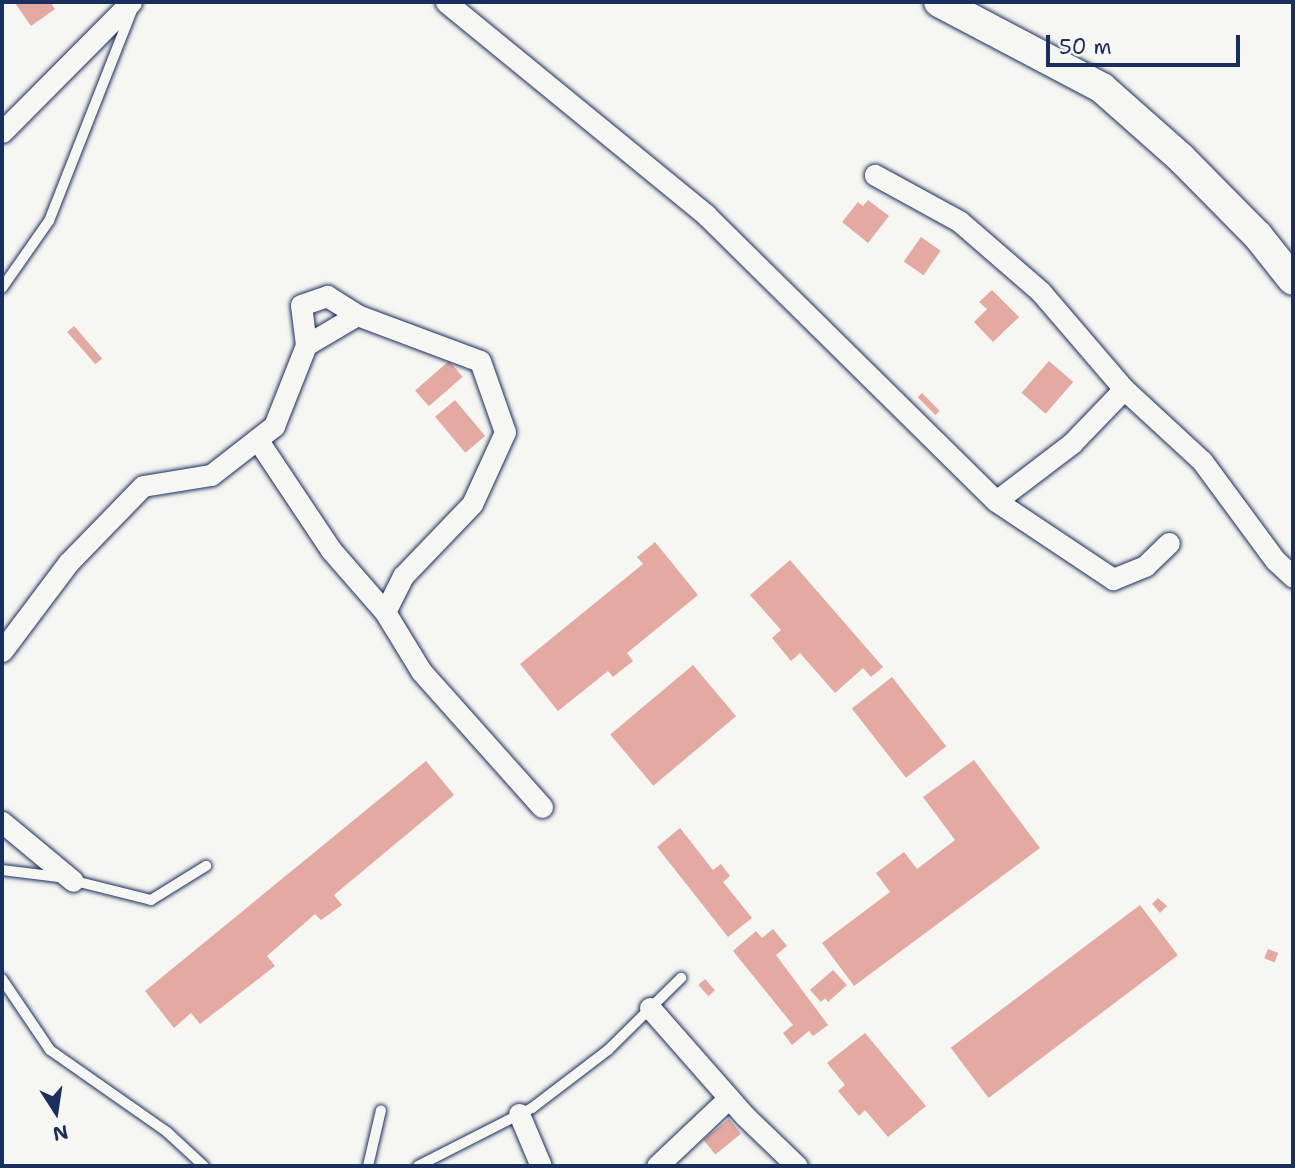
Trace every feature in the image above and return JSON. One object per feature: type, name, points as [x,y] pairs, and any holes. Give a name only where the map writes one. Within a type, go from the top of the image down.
[{"type":"main road","points":[[939,2],[1102,88],[1181,158],[1258,236],[1293,280]]},
{"type":"street","points":[[2,132],[133,2]]},
{"type":"street","points":[[446,2],[706,215],[996,501],[1113,579],[1145,566],[1169,543]]},
{"type":"street","points":[[876,175],[959,221],[1041,292],[1124,389],[1202,461],[1275,560],[1293,578]]},
{"type":"street","points":[[2,651],[68,563],[143,486],[211,475],[274,426],[306,345],[301,305],[327,296],[357,315],[480,360],[505,432],[472,504],[403,576],[384,612]]},
{"type":"street","points":[[306,345],[357,315]]},
{"type":"street","points":[[996,501],[1072,443],[1124,389]]},
{"type":"street","points":[[257,439],[331,550],[384,612],[421,671],[542,807]]},
{"type":"street","points":[[2,822],[73,881]]},
{"type":"street","points":[[650,1008],[729,1098],[797,1166]]},
{"type":"street","points":[[657,1166],[729,1098]]},
{"type":"street","points":[[519,1114],[541,1166]]},
{"type":"lane","points":[[2,288],[49,221],[133,2]]},
{"type":"lane","points":[[2,870],[73,881],[151,901],[206,866]]},
{"type":"lane","points":[[418,1166],[519,1114],[608,1050],[681,978]]},
{"type":"lane","points":[[2,979],[50,1051],[167,1132],[204,1166]]},
{"type":"lane","points":[[368,1166],[380,1110]]},
{"type":"building","points":[[50,2],[55,9],[31,26],[15,3]]},
{"type":"building","points":[[868,200],[889,216],[868,243],[842,222],[858,202],[863,206]]},
{"type":"building","points":[[921,237],[941,251],[923,275],[904,262]]},
{"type":"building","points":[[992,290],[1019,317],[993,342],[974,322],[987,309],[979,302]]},
{"type":"building","points":[[74,326],[102,358],[95,364],[67,332]]},
{"type":"building","points":[[449,361],[463,377],[429,406],[415,391]]},
{"type":"building","points":[[1049,361],[1073,382],[1046,414],[1021,393]]},
{"type":"building","points":[[922,393],[940,411],[935,415],[918,397]]},
{"type":"building","points":[[455,400],[485,436],[465,453],[435,417]]},
{"type":"building","points":[[655,542],[698,595],[627,653],[633,661],[613,677],[608,671],[558,711],[520,664],[643,564],[637,557]]},
{"type":"building","points":[[790,560],[883,667],[871,677],[863,668],[835,693],[800,653],[791,661],[772,638],[781,630],[750,595]]},
{"type":"building","points":[[693,665],[736,716],[653,786],[610,734]]},
{"type":"building","points":[[892,677],[946,746],[906,778],[852,708]]},
{"type":"building","points":[[974,760],[1040,848],[854,986],[822,943],[890,892],[876,873],[904,852],[917,869],[955,840],[923,797]]},
{"type":"building","points":[[426,761],[454,795],[334,895],[342,905],[321,920],[315,914],[267,956],[275,966],[200,1024],[191,1013],[174,1028],[145,991]]},
{"type":"building","points":[[680,828],[713,870],[721,864],[730,876],[723,882],[752,918],[728,937],[657,847]]},
{"type":"building","points":[[1158,898],[1167,906],[1160,913],[1152,904]]},
{"type":"building","points":[[1140,905],[1178,955],[989,1098],[951,1048]]},
{"type":"building","points":[[773,929],[787,946],[776,955],[828,1025],[813,1036],[809,1031],[792,1045],[783,1033],[793,1025],[733,951],[756,931],[762,938]]},
{"type":"building","points":[[1268,949],[1278,953],[1274,962],[1264,958]]},
{"type":"building","points":[[833,970],[847,985],[828,1002],[825,998],[821,1002],[810,990]]},
{"type":"building","points":[[705,979],[715,990],[708,996],[698,985]]},
{"type":"building","points":[[865,1033],[926,1106],[888,1137],[865,1110],[859,1116],[838,1091],[845,1085],[827,1063]]},
{"type":"building","points":[[729,1119],[741,1134],[715,1155],[703,1140]]}]
